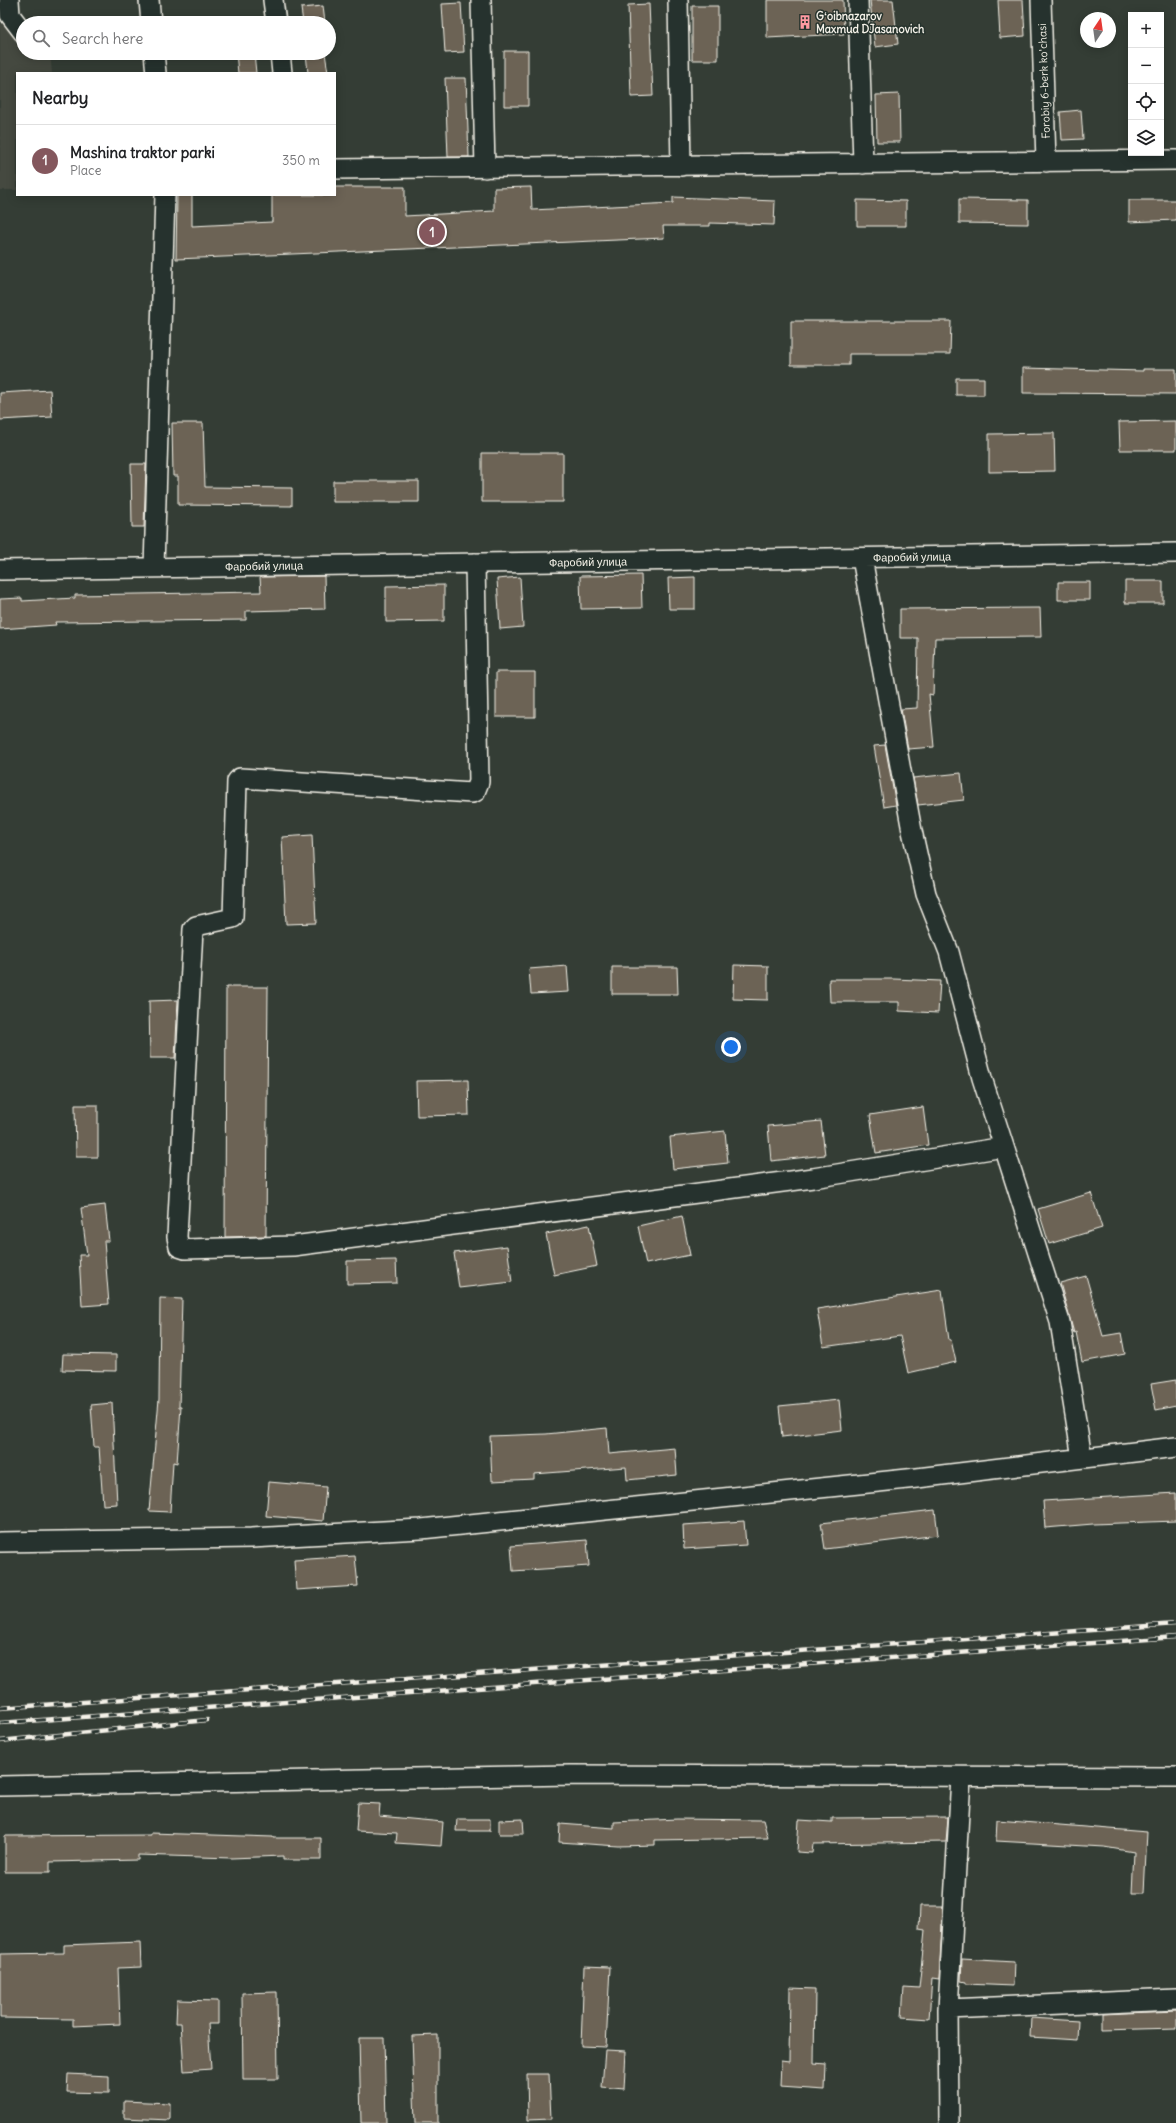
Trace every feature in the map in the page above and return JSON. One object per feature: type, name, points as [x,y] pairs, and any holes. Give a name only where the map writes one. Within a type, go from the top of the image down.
[{"type":"street","points":[[9,0],[10,15],[16,23]]},
{"type":"street","points":[[149,0],[150,16]]},
{"type":"street","points":[[273,0],[275,16]]},
{"type":"street","points":[[481,0],[485,168]]},
{"type":"street","points":[[678,0],[681,166]]},
{"type":"street","points":[[858,0],[863,164]]},
{"type":"street","name":"Forobiy 6-berk koʻchasi","points":[[1041,0],[1046,162]]},
{"type":"street","points":[[155,60],[156,72]]},
{"type":"street","points":[[281,60],[282,72]]},
{"type":"street","points":[[336,169],[1176,160]]},
{"type":"street","points":[[154,568],[165,196]]},
{"type":"street","name":"Фаробий улица","points":[[0,570],[1176,553]]},
{"type":"street","points":[[862,558],[912,831],[926,894],[949,952],[982,1078],[1060,1322],[1082,1458]]},
{"type":"street","points":[[475,563],[479,782],[475,792],[472,794],[240,778],[237,781],[234,914],[229,920],[196,926],[193,929],[177,1237],[179,1247],[185,1249],[293,1246],[813,1178],[1004,1147]]},
{"type":"street","points":[[0,1542],[251,1538],[421,1529],[917,1478],[1176,1447]]},
{"type":"street","points":[[0,1786],[570,1775],[1176,1777]]},
{"type":"street","points":[[950,2123],[948,2009],[961,1777]]},
{"type":"street","points":[[948,2009],[1176,1999]]},
{"type":"shaded area","points":[[0,23],[16,31],[16,60],[51,60],[52,72],[16,72],[16,190],[0,190]]},
{"type":"building","name":"Gʻoibnazarov Maxmud DJasanovich","points":[[767,0],[843,0],[844,34],[767,38]]},
{"type":"building","points":[[870,0],[893,0],[898,44],[875,47]]},
{"type":"building","points":[[998,0],[1023,0],[1025,36],[1000,38]]},
{"type":"building","points":[[461,3],[464,52],[445,53],[442,4]]},
{"type":"building","points":[[649,4],[653,96],[631,97],[628,5]]},
{"type":"building","points":[[323,6],[324,16],[302,16],[301,8]]},
{"type":"building","points":[[692,6],[718,6],[718,60],[692,60]]},
{"type":"building","points":[[504,51],[528,51],[528,106],[504,106]]},
{"type":"building","points":[[237,60],[255,60],[256,72],[238,72]]},
{"type":"building","points":[[307,60],[326,60],[328,72],[308,72]]},
{"type":"building","points":[[445,78],[466,78],[469,157],[448,157]]},
{"type":"building","points":[[899,94],[900,142],[877,142],[876,95]]},
{"type":"building","points":[[1081,110],[1083,139],[1062,140],[1060,112]]},
{"type":"building","points":[[336,187],[405,187],[405,216],[494,211],[494,188],[531,187],[532,210],[673,203],[673,197],[775,201],[774,225],[710,223],[710,226],[663,226],[664,238],[176,259],[177,196],[192,196],[192,226],[272,222],[272,196],[336,196]]},
{"type":"building","points":[[959,199],[1028,200],[1028,224],[959,223]]},
{"type":"building","points":[[857,200],[906,201],[906,226],[857,226]]},
{"type":"building","points":[[1129,200],[1176,200],[1176,220],[1129,222]]},
{"type":"building","points":[[791,321],[951,321],[950,354],[849,354],[849,365],[791,365]]},
{"type":"building","points":[[1023,368],[1143,371],[1143,369],[1176,369],[1176,394],[1023,393]]},
{"type":"building","points":[[956,378],[984,378],[984,395],[956,395]]},
{"type":"building","points":[[50,390],[52,417],[0,420],[0,393]]},
{"type":"building","points":[[1176,421],[1176,450],[1120,450],[1119,422]]},
{"type":"building","points":[[172,423],[203,423],[205,487],[292,488],[292,506],[178,505],[178,476],[173,476]]},
{"type":"building","points":[[1054,433],[1055,471],[989,472],[989,434]]},
{"type":"building","points":[[482,453],[563,453],[563,502],[482,502]]},
{"type":"building","points":[[131,464],[146,464],[144,527],[132,527]]},
{"type":"building","points":[[333,481],[419,481],[419,502],[333,502]]},
{"type":"building","points":[[641,575],[642,608],[581,609],[580,576]]},
{"type":"building","points":[[324,576],[325,609],[246,611],[246,620],[55,622],[56,625],[0,629],[0,599],[22,598],[22,601],[75,598],[75,595],[261,592],[260,577]]},
{"type":"building","points":[[520,577],[523,627],[500,629],[497,579]]},
{"type":"building","points":[[695,577],[695,609],[669,609],[668,578]]},
{"type":"building","points":[[1125,581],[1163,581],[1163,603],[1125,603]]},
{"type":"building","points":[[1058,582],[1090,582],[1090,600],[1058,600]]},
{"type":"building","points":[[444,585],[444,621],[386,622],[386,586]]},
{"type":"building","points":[[1040,608],[1041,637],[935,638],[933,695],[929,694],[934,747],[908,749],[901,709],[917,708],[918,638],[900,638],[900,609]]},
{"type":"building","points":[[496,672],[535,672],[535,717],[496,717]]},
{"type":"building","points":[[885,745],[896,805],[884,807],[874,746]]},
{"type":"building","points":[[961,773],[964,800],[918,805],[913,778]]},
{"type":"building","points":[[312,835],[316,923],[286,924],[282,837]]},
{"type":"building","points":[[734,965],[768,966],[768,1000],[733,999]]},
{"type":"building","points":[[567,966],[569,992],[531,994],[529,969]]},
{"type":"building","points":[[612,967],[677,967],[678,994],[612,994]]},
{"type":"building","points":[[829,979],[940,981],[938,1013],[899,1011],[899,1002],[830,1002]]},
{"type":"building","points":[[226,987],[268,987],[266,1236],[225,1237]]},
{"type":"building","points":[[178,1000],[175,1058],[150,1058],[149,1001]]},
{"type":"building","points":[[468,1080],[469,1115],[417,1116],[416,1081]]},
{"type":"building","points":[[75,1105],[98,1105],[98,1157],[76,1157]]},
{"type":"building","points":[[923,1107],[928,1145],[876,1153],[870,1115]]},
{"type":"building","points":[[821,1121],[825,1155],[771,1161],[768,1126]]},
{"type":"building","points":[[725,1131],[728,1163],[673,1169],[670,1137]]},
{"type":"building","points":[[1091,1193],[1102,1228],[1049,1244],[1038,1209]]},
{"type":"building","points":[[105,1205],[109,1241],[104,1241],[109,1304],[82,1306],[79,1255],[87,1255],[81,1208]]},
{"type":"building","points":[[682,1216],[690,1255],[646,1264],[638,1226]]},
{"type":"building","points":[[589,1225],[597,1266],[554,1275],[546,1234]]},
{"type":"building","points":[[507,1246],[512,1282],[459,1288],[454,1253]]},
{"type":"building","points":[[396,1260],[397,1283],[347,1284],[347,1261]]},
{"type":"building","points":[[1086,1276],[1103,1336],[1121,1333],[1125,1354],[1082,1362],[1076,1332],[1074,1333],[1060,1283]]},
{"type":"building","points":[[942,1290],[949,1340],[951,1340],[956,1362],[908,1373],[900,1336],[823,1347],[817,1309]]},
{"type":"building","points":[[160,1298],[182,1299],[179,1407],[181,1407],[177,1463],[173,1462],[170,1512],[149,1511],[159,1399]]},
{"type":"building","points":[[63,1354],[116,1355],[116,1371],[62,1370]]},
{"type":"building","points":[[1176,1380],[1176,1406],[1156,1410],[1151,1384]]},
{"type":"building","points":[[839,1400],[842,1430],[782,1437],[779,1406]]},
{"type":"building","points":[[112,1403],[117,1504],[103,1505],[99,1447],[94,1447],[91,1405]]},
{"type":"building","points":[[607,1428],[609,1454],[675,1448],[677,1475],[627,1480],[626,1467],[534,1474],[534,1479],[492,1481],[490,1436],[546,1434]]},
{"type":"building","points":[[269,1482],[326,1487],[323,1521],[266,1516]]},
{"type":"building","points":[[1176,1493],[1176,1521],[1093,1524],[1045,1528],[1043,1501]]},
{"type":"building","points":[[935,1510],[938,1535],[825,1549],[821,1523]]},
{"type":"building","points":[[744,1521],[746,1545],[684,1549],[683,1525]]},
{"type":"building","points":[[587,1540],[589,1566],[513,1571],[511,1546]]},
{"type":"building","points":[[355,1556],[358,1586],[296,1590],[294,1560]]},
{"type":"building","points":[[358,1803],[380,1804],[379,1816],[443,1822],[441,1846],[396,1843],[397,1833],[356,1831]]},
{"type":"building","points":[[948,1817],[946,1842],[813,1844],[812,1853],[797,1852],[799,1820],[832,1822],[832,1818]]},
{"type":"building","points":[[457,1819],[490,1819],[490,1831],[456,1831]]},
{"type":"building","points":[[523,1819],[524,1834],[499,1834],[499,1820]]},
{"type":"building","points":[[677,1819],[763,1820],[768,1838],[655,1840],[655,1845],[618,1846],[559,1842],[560,1824],[614,1828],[614,1822]]},
{"type":"building","points":[[997,1820],[1147,1832],[1144,1893],[1132,1893],[1134,1852],[1104,1847],[996,1841]]},
{"type":"building","points":[[151,1833],[273,1838],[321,1838],[321,1860],[283,1860],[283,1856],[231,1858],[138,1855],[138,1860],[50,1862],[50,1872],[5,1872],[5,1836],[151,1835]]},
{"type":"building","points":[[920,1906],[943,1906],[939,1979],[932,1978],[929,2019],[902,2017],[904,1987],[919,1988],[925,1930],[919,1929]]},
{"type":"building","points":[[140,1942],[141,1967],[118,1968],[120,2024],[73,2026],[73,2019],[0,2018],[0,1954],[64,1953],[64,1945]]},
{"type":"building","points":[[962,1959],[1014,1962],[1013,1986],[966,1984],[966,1982],[961,1981]]},
{"type":"building","points":[[584,1966],[610,1967],[606,2047],[581,2046]]},
{"type":"building","points":[[790,1988],[815,1989],[814,2063],[826,2064],[825,2090],[780,2087],[781,2061],[789,2062]]},
{"type":"building","points":[[277,1992],[278,2079],[243,2079],[242,1993]]},
{"type":"building","points":[[177,2000],[218,2001],[218,2024],[208,2024],[211,2069],[184,2071],[181,2023],[176,2023]]},
{"type":"building","points":[[1176,2010],[1176,2027],[1103,2029],[1103,2013]]},
{"type":"building","points":[[1031,2018],[1078,2021],[1077,2040],[1030,2037]]},
{"type":"building","points":[[438,2035],[438,2123],[415,2123],[412,2036]]},
{"type":"building","points":[[359,2038],[384,2038],[386,2123],[361,2123]]},
{"type":"building","points":[[605,2050],[626,2051],[624,2089],[602,2087]]},
{"type":"building","points":[[68,2074],[109,2076],[109,2093],[67,2092]]},
{"type":"building","points":[[527,2074],[549,2074],[551,2119],[528,2120]]},
{"type":"building","points":[[124,2101],[170,2103],[170,2120],[124,2118]]},
{"type":"railway","points":[[0,1708],[1176,1624]]},
{"type":"railway","points":[[0,1723],[1176,1637]]},
{"type":"railway","points":[[0,1741],[207,1720]]},
{"type":"place","name":"Gʻoibnazarov Maxmud DJasanovich","points":[[805,22]]},
{"type":"place","name":"Mashina traktor parki","points":[[432,232]]}]
